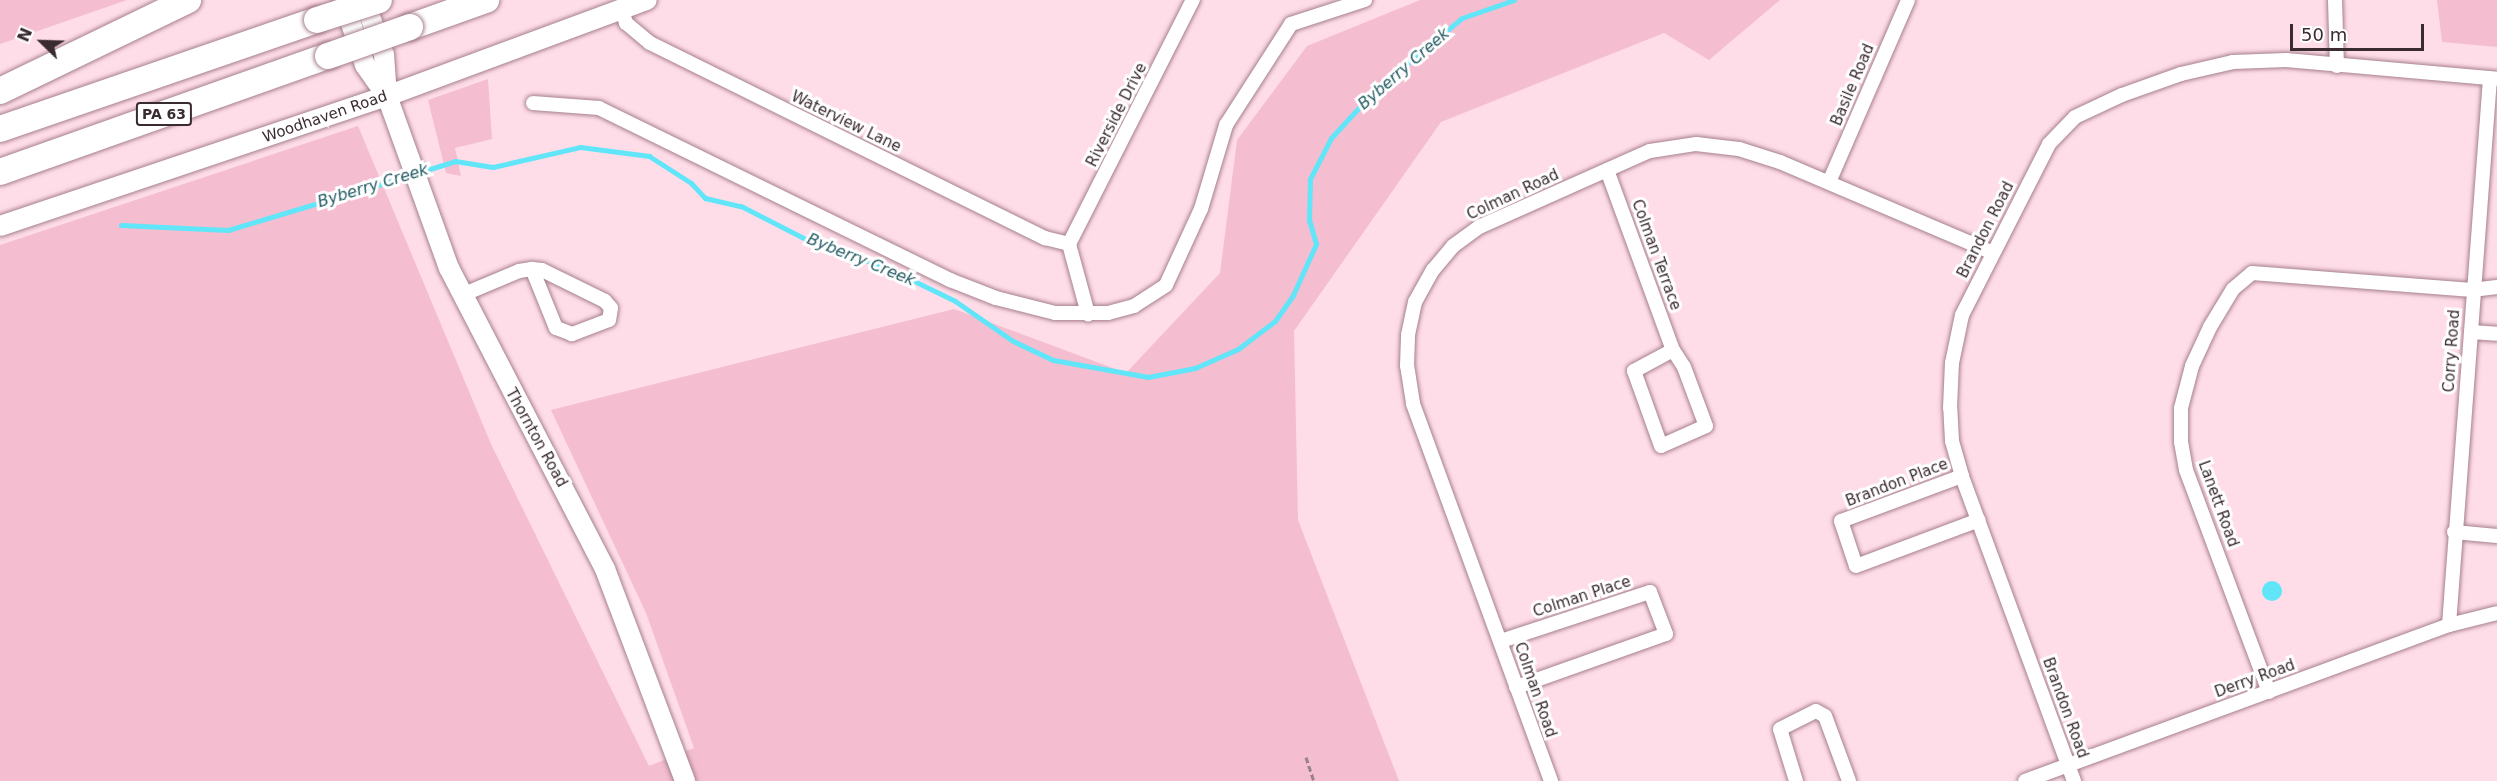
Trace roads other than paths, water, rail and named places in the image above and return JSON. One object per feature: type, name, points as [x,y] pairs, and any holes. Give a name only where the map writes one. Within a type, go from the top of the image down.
[{"type":"highway","points":[[0,90],[188,0]]},
{"type":"highway","name":"PA 63","points":[[0,129],[379,0]]},
{"type":"highway","name":"PA 63","points":[[0,172],[486,0]]},
{"type":"street","name":"Thornton Road","points":[[343,0],[365,65],[387,96]]},
{"type":"street","name":"Thornton Road","points":[[364,0],[384,54],[387,96],[426,210],[462,295],[605,569],[685,781]]},
{"type":"street","name":"Woodhaven Road","points":[[0,226],[387,96],[647,0]]},
{"type":"street","name":"Riverside Drive","points":[[1069,244],[1193,0]]},
{"type":"street","points":[[533,102],[599,108],[950,280],[996,298],[1054,314],[1088,314],[1134,306],[1166,285],[1201,209],[1226,125],[1291,24],[1365,0]]},
{"type":"street","name":"Basile Road","points":[[1829,182],[1908,0]]},
{"type":"street","points":[[2336,0],[2337,66]]},
{"type":"street","name":"Waterview Lane","points":[[622,10],[626,23],[650,43],[1045,238],[1069,244]]},
{"type":"street","name":"Brandon Road","points":[[2074,781],[1962,476],[1952,441],[1952,363],[1962,315],[1991,252],[2049,144],[2075,117],[2181,74],[2233,62],[2286,60],[2493,79]]},
{"type":"street","name":"Corry Road","points":[[2450,625],[2454,532],[2471,332],[2472,290],[2493,79]]},
{"type":"street","name":"Colman Road","points":[[1551,781],[1413,403],[1407,366],[1415,302],[1433,270],[1454,246],[1479,227],[1650,151],[1696,144],[1739,148],[1829,182],[1991,252]]},
{"type":"street","name":"Colman Terrace","points":[[1607,170],[1673,350],[1684,367],[1706,426],[1661,446],[1634,371],[1673,350]]},
{"type":"street","points":[[1069,244],[1088,314]]},
{"type":"street","points":[[462,295],[503,277],[532,269],[550,272],[605,301],[612,315],[609,320],[572,334],[556,328],[532,269]]},
{"type":"street","name":"Lanett Road","points":[[2269,692],[2186,470],[2181,442],[2181,408],[2192,366],[2210,327],[2233,289],[2252,273],[2472,290],[2497,287]]},
{"type":"street","points":[[2471,332],[2497,334]]},
{"type":"street","name":"Brandon Place","points":[[1962,476],[1841,521],[1856,566],[1978,520]]},
{"type":"street","points":[[2454,532],[2497,536]]},
{"type":"street","name":"Colman Place","points":[[1501,641],[1650,592],[1666,634],[1516,687]]},
{"type":"street","name":"Derry Road","points":[[2025,781],[2450,625],[2497,613]]},
{"type":"street","points":[[1797,781],[1780,729],[1816,711],[1825,716],[1849,781]]},
{"type":"water","points":[[2272,581],[2279,584],[2282,591],[2279,598],[2272,601],[2265,598],[2262,591],[2265,584]]},
{"type":"waterway","name":"Byberry Creek","points":[[420,172],[455,161],[493,167],[580,147],[649,156],[691,183],[705,198],[741,206],[821,247],[881,265],[955,301],[1013,341],[1053,360],[1148,377],[1195,368],[1238,349],[1275,321],[1293,295],[1316,244],[1309,220],[1310,179],[1331,138],[1374,91],[1462,18],[1514,0]]},
{"type":"waterway","name":"Byberry Creek","points":[[121,225],[228,230],[411,175]]}]
